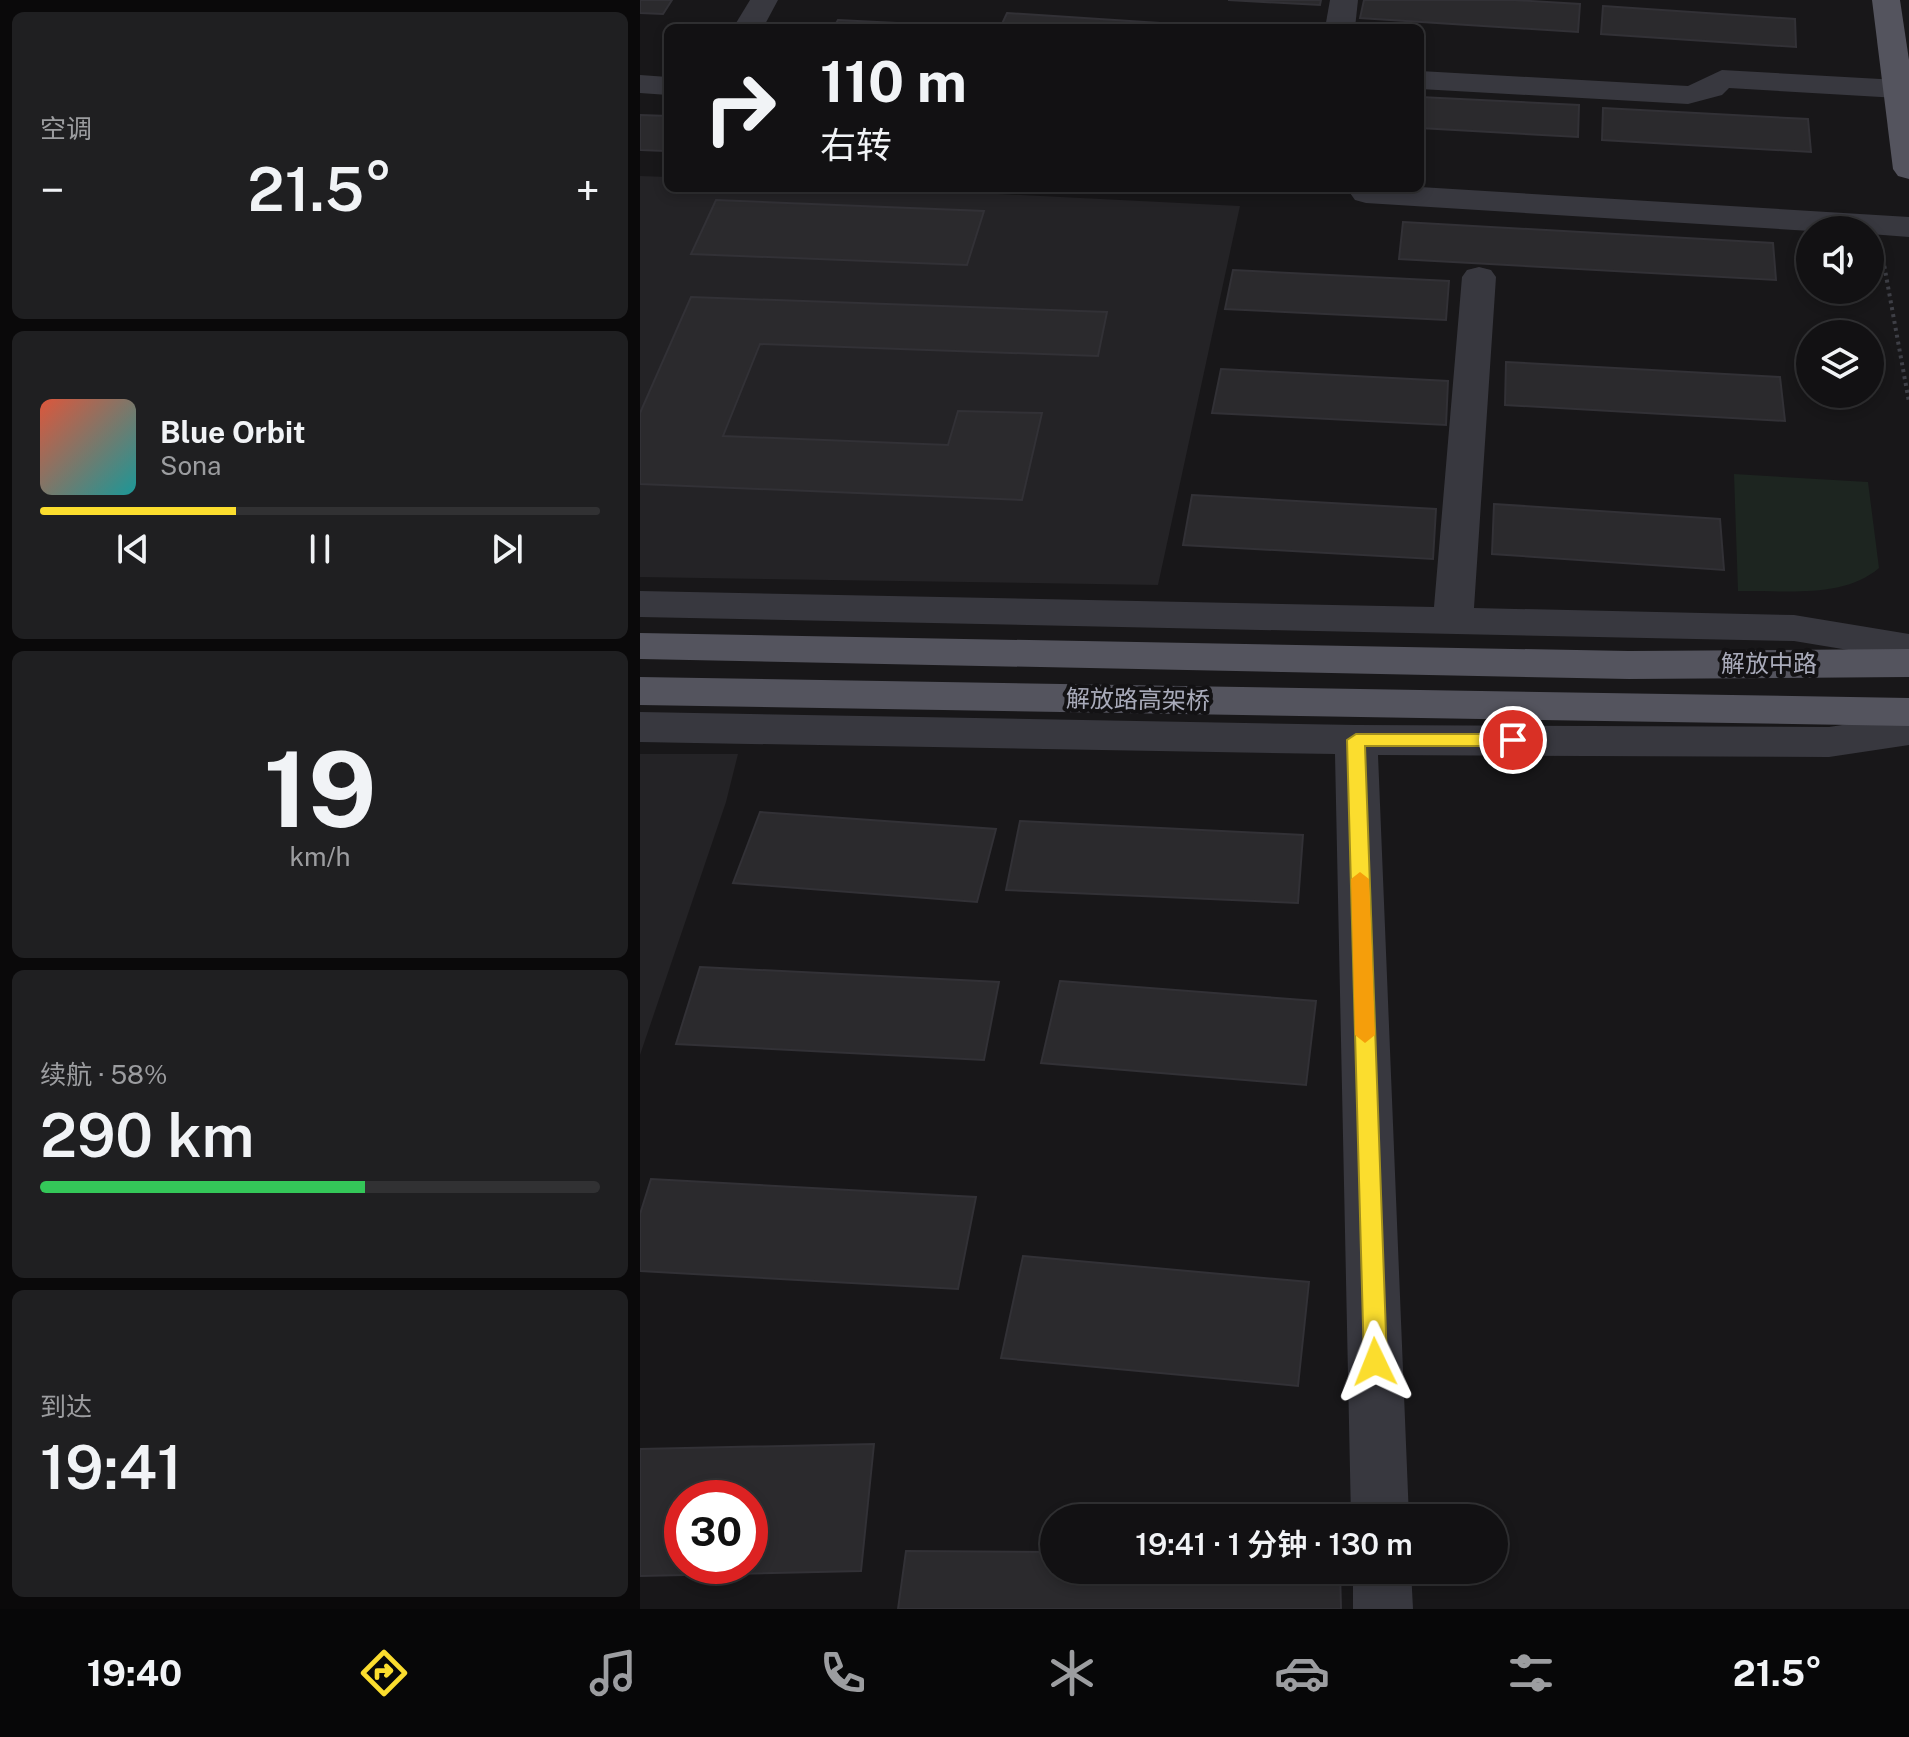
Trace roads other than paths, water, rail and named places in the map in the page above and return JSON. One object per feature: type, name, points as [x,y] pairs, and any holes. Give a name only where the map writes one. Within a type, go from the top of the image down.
[{"type":"main road","points":[[1886,0],[1909,169]]},
{"type":"main road","name":"解放路高架桥","points":[[640,646],[1629,665]]},
{"type":"main road","name":"解放中路","points":[[1629,665],[1909,663]]},
{"type":"main road","name":"解放路高架桥","points":[[640,691],[1636,710]]},
{"type":"main road","name":"解放中路","points":[[1636,710],[1909,712]]},
{"type":"street","points":[[750,24],[764,0]]},
{"type":"street","points":[[1341,24],[1344,0]]},
{"type":"street","points":[[1424,80],[1676,94],[1711,89],[1722,79],[1898,89]]},
{"type":"street","points":[[640,84],[664,86]]},
{"type":"street","points":[[1366,192],[1909,227]]},
{"type":"street","points":[[1453,620],[1479,277]]},
{"type":"street","points":[[640,604],[1794,628],[1909,647]]},
{"type":"street","points":[[640,727],[1356,740],[1829,742],[1909,730]]},
{"type":"street","points":[[1356,740],[1380,1504]]},
{"type":"street","points":[[1382,1584],[1383,1609]]}]
